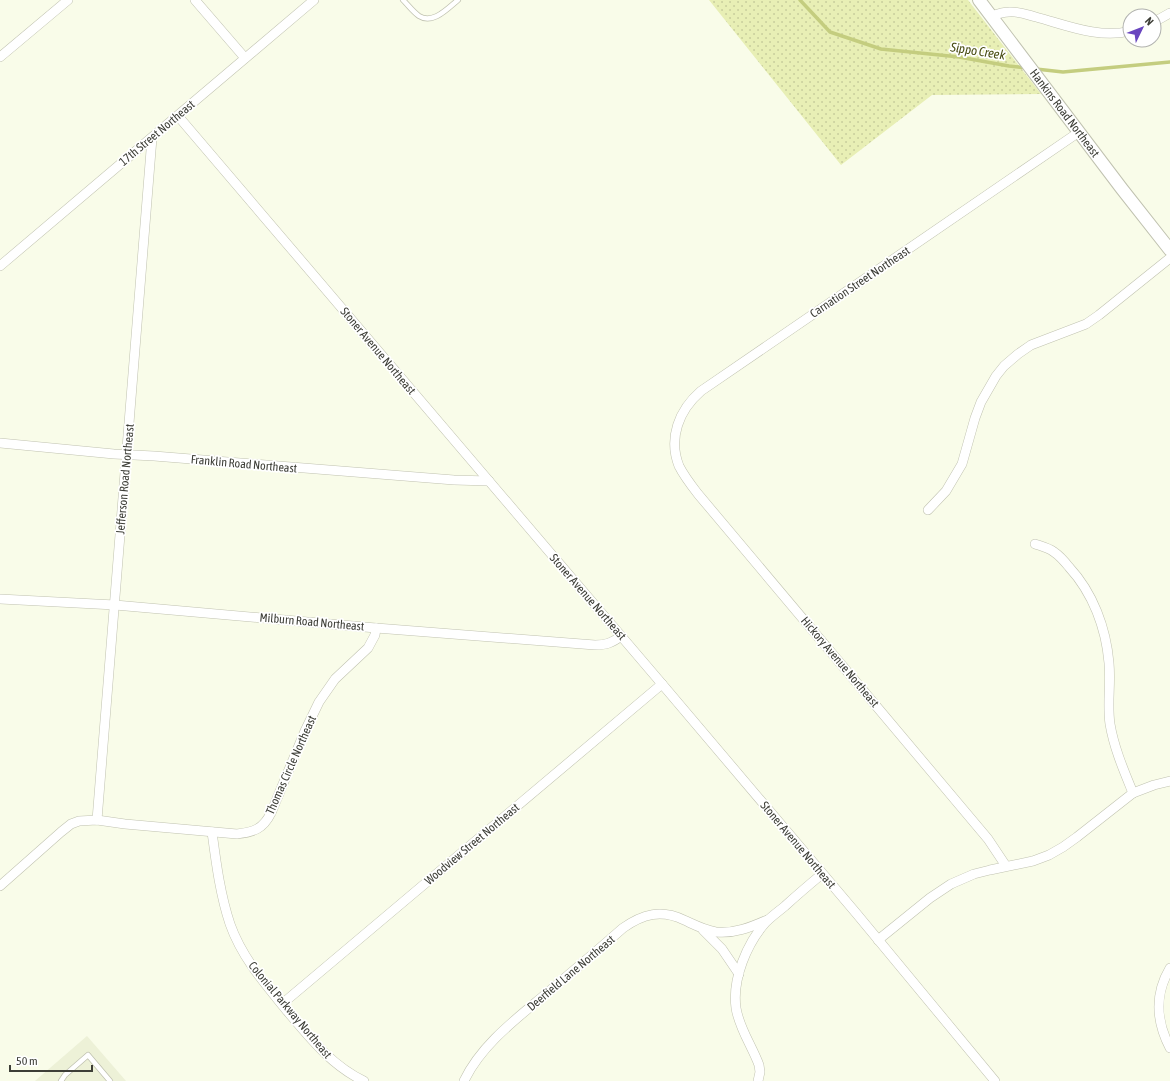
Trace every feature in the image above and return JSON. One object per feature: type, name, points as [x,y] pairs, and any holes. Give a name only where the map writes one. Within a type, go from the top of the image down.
[{"type":"street","points":[[0,57],[68,0]]},
{"type":"street","points":[[195,0],[246,58]]},
{"type":"street","name":"17th Street Northeast","points":[[0,266],[314,0]]},
{"type":"street","name":"Hankins Road Northeast","points":[[979,0],[1150,226],[1170,250]]},
{"type":"street","points":[[991,16],[1003,12],[1017,12],[1086,30],[1103,33],[1122,32]]},
{"type":"street","name":"Stoner Avenue Northeast","points":[[178,116],[662,684],[995,1081]]},
{"type":"street","name":"Carnation Street Northeast","points":[[676,456],[674,439],[678,424],[689,402],[701,391],[1079,132]]},
{"type":"street","name":"Jefferson Road Northeast","points":[[97,820],[152,138]]},
{"type":"street","points":[[928,510],[946,491],[960,469],[981,402],[996,376],[1004,366],[1031,345],[1079,327],[1099,316],[1170,258]]},
{"type":"street","name":"Franklin Road Northeast","points":[[0,443],[127,455],[454,480],[489,481]]},
{"type":"street","name":"Hickory Avenue Northeast","points":[[676,456],[679,466],[698,494],[988,839],[1006,866]]},
{"type":"street","points":[[1035,544],[1055,552],[1076,574],[1085,587],[1099,616],[1110,664],[1109,710],[1113,742],[1133,793]]},
{"type":"street","name":"Milburn Road Northeast","points":[[0,599],[115,605],[376,628],[595,645],[610,643],[621,636]]},
{"type":"street","name":"Thomas Circle Northeast","points":[[0,886],[61,832],[71,824],[79,821],[97,820],[237,834],[258,829],[267,820],[319,702],[335,679],[368,648],[374,638],[376,628]]},
{"type":"street","name":"Woodview Street Northeast","points":[[282,1004],[662,684]]},
{"type":"street","points":[[878,940],[930,898],[951,884],[974,874],[1033,861],[1048,855],[1063,847],[1133,793],[1170,781]]},
{"type":"street","name":"Colonial Parkway Northeast","points":[[212,832],[227,913],[235,935],[248,960],[262,980],[308,1035],[332,1060],[345,1070],[364,1081]]},
{"type":"street","name":"Deerfield Lane Northeast","points":[[738,974],[749,947],[767,920],[822,874]]},
{"type":"street","name":"Deerfield Lane Northeast","points":[[464,1081],[474,1064],[501,1033],[630,924],[641,918],[649,915],[664,914],[682,919],[701,928],[715,932],[727,932],[743,929],[767,920]]},
{"type":"street","name":"Deerfield Lane Northeast","points":[[701,928],[722,949],[738,974]]},
{"type":"street","points":[[1170,968],[1160,990],[1158,1006],[1164,1038],[1170,1048]]},
{"type":"street","points":[[738,974],[736,1008],[740,1022],[759,1064],[760,1075],[758,1081]]},
{"type":"lane","points":[[403,0],[418,15],[423,18],[430,19],[439,16],[458,0]]},
{"type":"lane","points":[[61,1081],[65,1075],[88,1055],[110,1081]]},
{"type":"shaded area","points":[[87,1036],[126,1081],[35,1081]]},
{"type":"green space","points":[[709,0],[968,0],[1041,94],[932,95],[841,165]]},
{"type":"waterway","name":"Sippo Creek","points":[[800,0],[830,32],[881,49],[959,57],[1026,68]]},
{"type":"waterway","name":"Sippo Creek","points":[[1036,69],[1063,72],[1170,62]]}]
